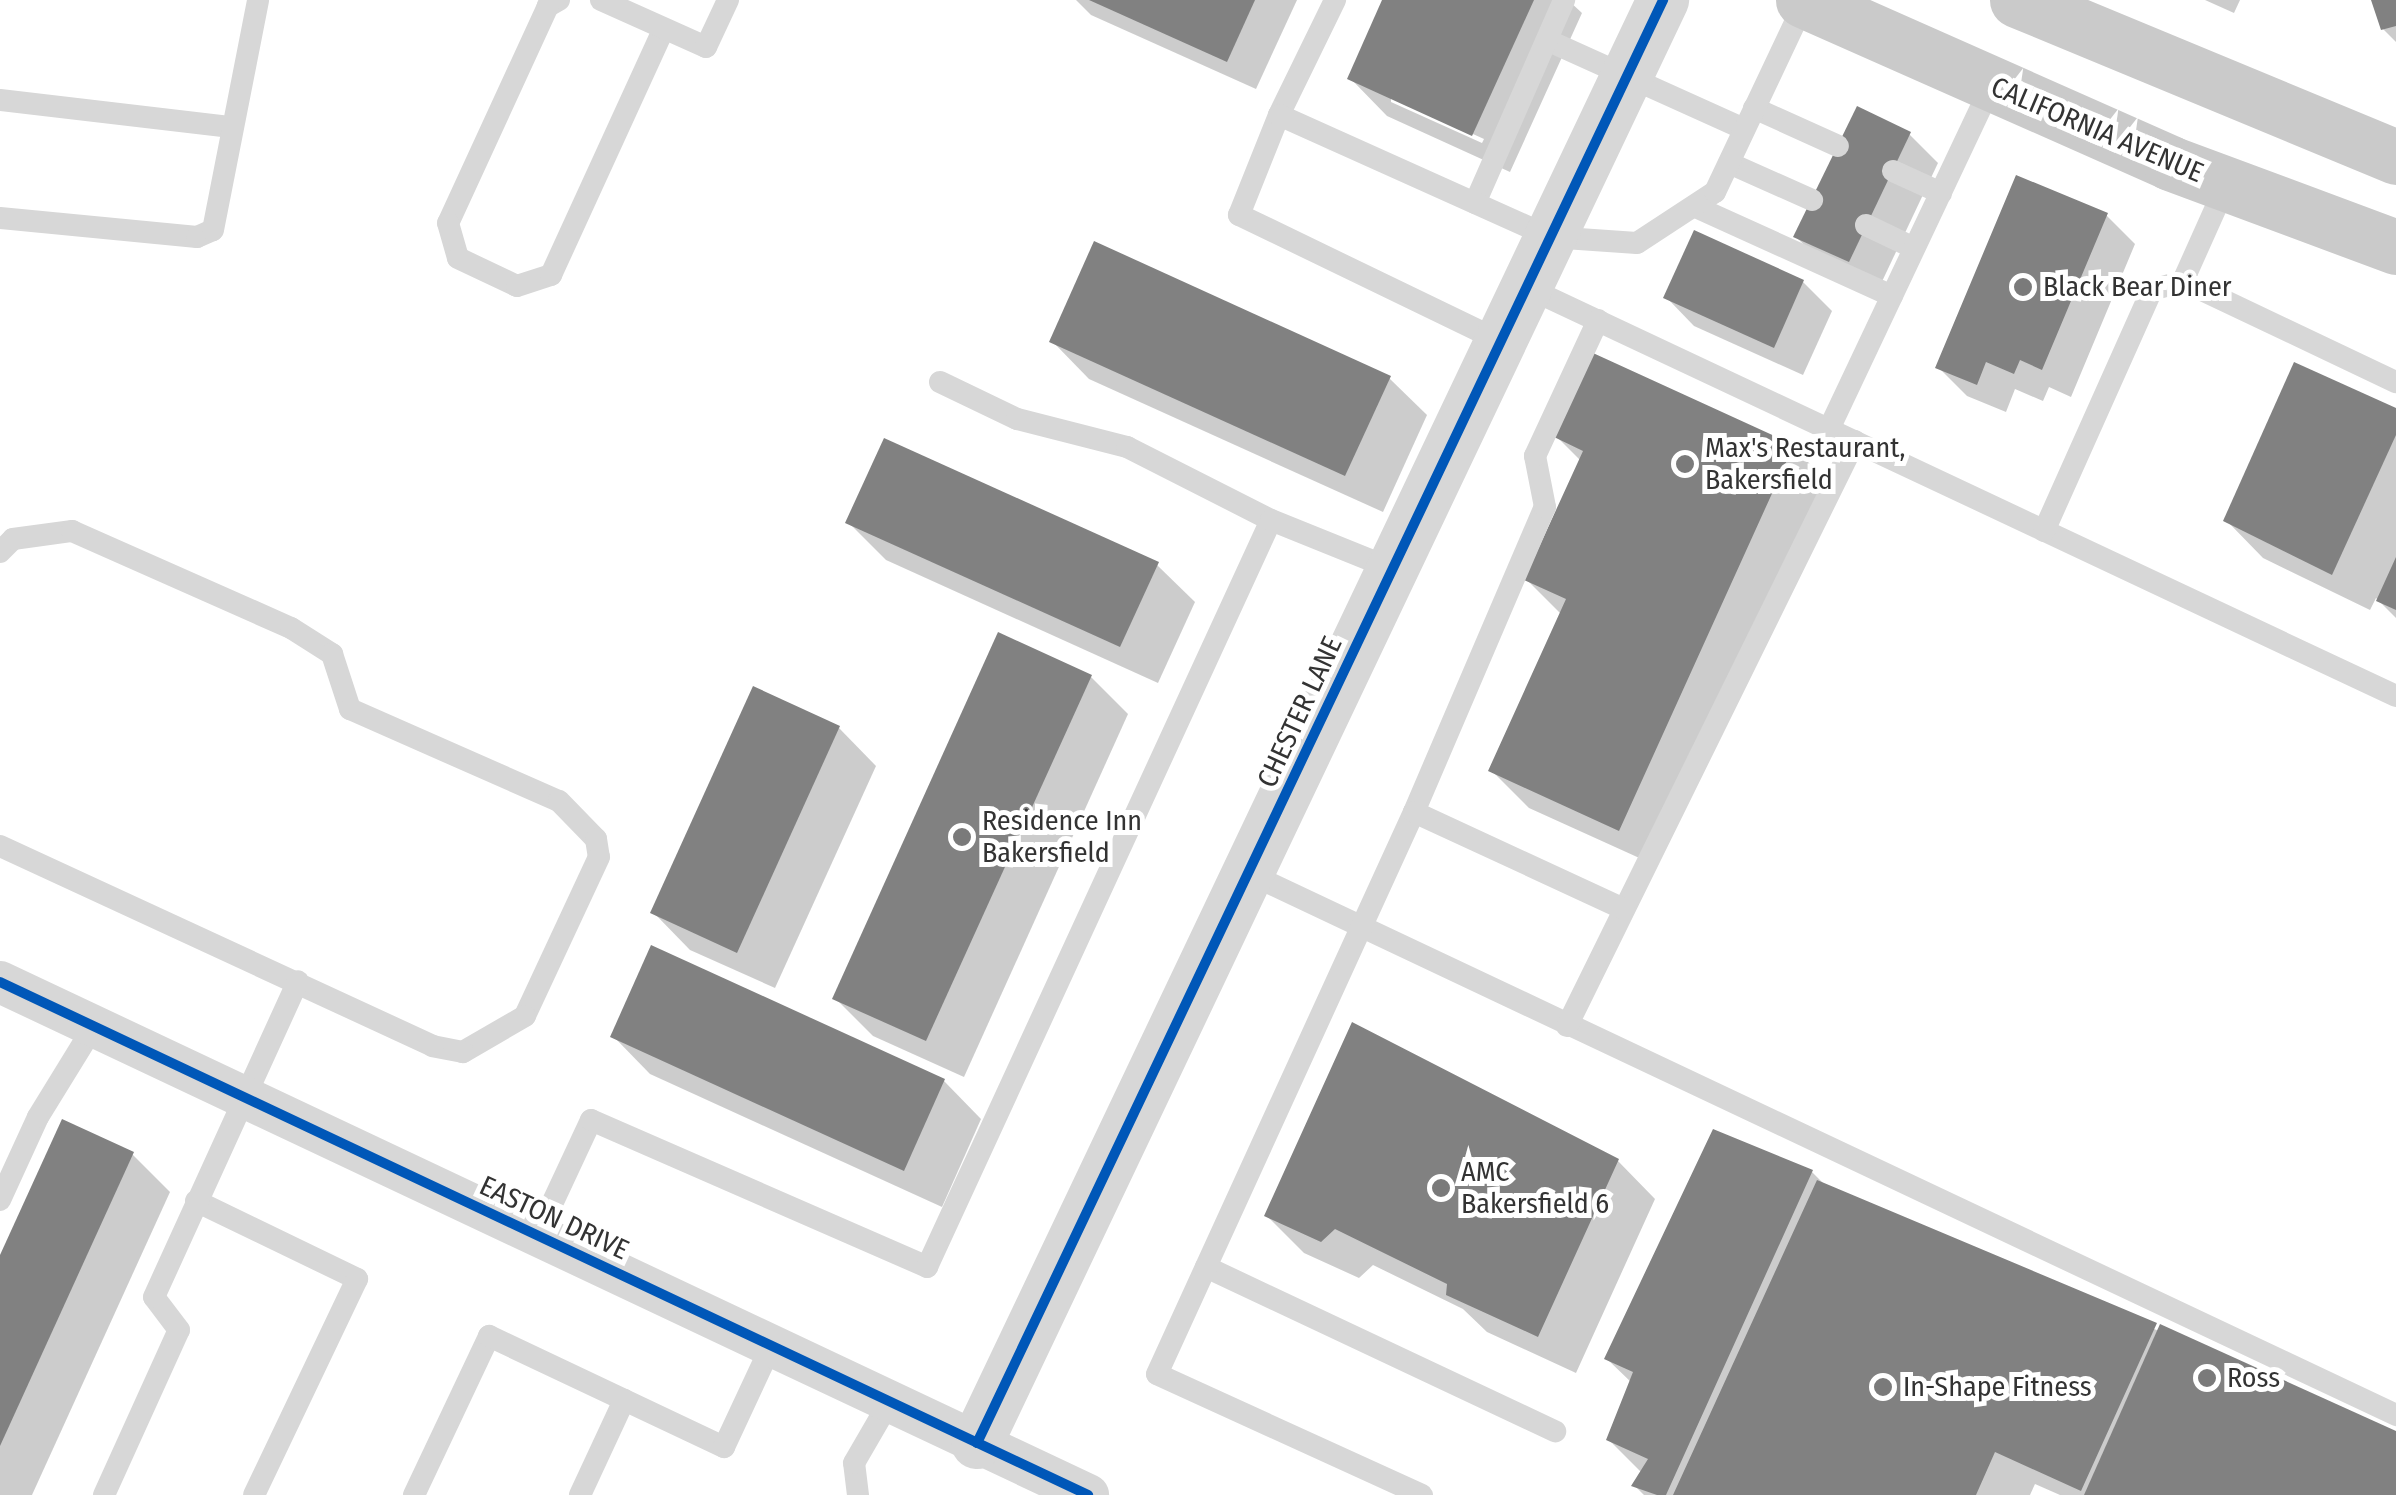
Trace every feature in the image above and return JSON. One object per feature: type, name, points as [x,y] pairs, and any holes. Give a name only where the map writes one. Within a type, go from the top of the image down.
[{"type":"main road","points":[[2017,0],[2396,157]]},
{"type":"main road","name":"CALIFORNIA AVENUE","points":[[1804,1],[1991,86],[2226,184],[2396,247]]},
{"type":"street","name":"CHESTER LANE","points":[[977,1443],[1662,0]]},
{"type":"street","name":"EASTON DRIVE","points":[[0,982],[1088,1495]]},
{"type":"lane","points":[[0,218],[197,237],[213,230],[220,214],[230,128],[258,0]]},
{"type":"lane","points":[[559,0],[548,6],[448,224],[458,258],[517,286],[551,276],[663,30]]},
{"type":"lane","points":[[601,0],[706,47],[728,0]]},
{"type":"lane","points":[[1335,0],[1279,115],[1239,215],[1500,341]]},
{"type":"lane","points":[[1475,204],[1564,0]]},
{"type":"lane","points":[[1279,115],[1550,237],[1638,243],[1698,208],[1715,192],[1804,1]]},
{"type":"lane","points":[[1549,41],[1626,76],[1838,146]]},
{"type":"lane","points":[[1829,428],[1991,86]]},
{"type":"lane","points":[[0,100],[230,128]]},
{"type":"lane","points":[[1728,163],[1812,200]]},
{"type":"lane","points":[[1892,171],[1941,192]]},
{"type":"lane","points":[[2184,281],[2226,184]]},
{"type":"lane","points":[[1698,208],[1892,296]]},
{"type":"lane","points":[[1866,226],[1914,248]]},
{"type":"lane","points":[[2044,530],[2152,290],[2184,281],[2396,382]]},
{"type":"lane","points":[[1526,287],[2396,696]]},
{"type":"lane","points":[[1422,1495],[1157,1374],[1414,812],[1545,507],[1535,456],[1598,320]]},
{"type":"lane","points":[[940,382],[1016,419],[1127,447],[1271,520],[1392,569]]},
{"type":"lane","points":[[1567,1026],[1855,440]]},
{"type":"lane","points":[[538,1236],[591,1120],[926,1267],[1271,520]]},
{"type":"lane","points":[[0,552],[13,539],[72,531],[291,628],[332,654],[350,708],[559,801],[596,839],[599,858],[525,1016],[462,1052],[434,1046],[0,846]]},
{"type":"lane","points":[[1414,812],[1624,910]]},
{"type":"lane","points":[[1248,874],[2396,1415]]},
{"type":"lane","points":[[104,1495],[180,1330],[154,1297],[298,981]]},
{"type":"lane","points":[[0,1200],[38,1117],[94,1026]]},
{"type":"lane","points":[[196,1201],[357,1279],[254,1495]]},
{"type":"lane","points":[[1206,1267],[1554,1431]]},
{"type":"lane","points":[[414,1495],[489,1336],[724,1447],[771,1346]]},
{"type":"lane","points":[[580,1495],[624,1400]]},
{"type":"lane","points":[[858,1495],[854,1463],[890,1401]]},
{"type":"building","points":[[1089,0],[1255,0],[1227,62]]},
{"type":"building","points":[[1382,0],[1534,0],[1472,136],[1347,79]]},
{"type":"building","points":[[2371,0],[2396,0],[2396,26],[2381,30]]},
{"type":"building","points":[[1857,106],[1911,132],[1849,262],[1793,237]]},
{"type":"building","name":"Black Bear Diner","points":[[2016,175],[2108,213],[2042,370],[2020,360],[2014,374],[1986,362],[1977,385],[1935,368]]},
{"type":"building","points":[[1694,230],[1804,280],[1774,348],[1663,298]]},
{"type":"building","points":[[1094,241],[1391,376],[1345,476],[1049,342]]},
{"type":"building","points":[[1593,353],[1794,445],[1619,831],[1488,771],[1566,599],[1524,580],[1583,451],[1554,437]]},
{"type":"building","points":[[2294,362],[2396,408],[2396,435],[2332,575],[2223,521]]},
{"type":"building","points":[[884,438],[1159,562],[1120,647],[845,523]]},
{"type":"building","points":[[2396,557],[2396,610],[2376,601]]},
{"type":"building","name":"Residence Inn Bakersfield","points":[[998,632],[1092,675],[926,1041],[832,999]]},
{"type":"building","points":[[753,686],[840,726],[737,953],[650,913]]},
{"type":"building","points":[[651,945],[945,1079],[904,1171],[610,1037]]},
{"type":"building","name":"AMC Bakersfield 6","points":[[1352,1022],[1619,1159],[1538,1337],[1446,1295],[1447,1284],[1335,1229],[1321,1242],[1264,1216]]},
{"type":"building","points":[[62,1119],[134,1152],[0,1446],[0,1255]]},
{"type":"building","points":[[1713,1129],[1813,1170],[1666,1495],[1657,1495],[1631,1486],[1648,1459],[1606,1440],[1633,1372],[1604,1359]]},
{"type":"building","points":[[1817,1180],[2157,1323],[2081,1491],[1995,1452],[1976,1495],[1673,1495]]},
{"type":"building","name":"Ross","points":[[2160,1324],[2396,1431],[2396,1495],[2084,1495]]},
{"type":"cycle path","points":[[977,1443],[1663,0]]},
{"type":"cycle path","points":[[0,982],[1088,1495]]},
{"type":"place","name":"Black Bear Diner","points":[[2023,287]]},
{"type":"place","name":"Max's Restaurant, Bakersfield","points":[[1685,464]]},
{"type":"place","name":"Residence Inn Bakersfield","points":[[962,837]]},
{"type":"place","name":"AMC Bakersfield 6","points":[[1441,1188]]},
{"type":"place","name":"Ross","points":[[2207,1378]]},
{"type":"place","name":"In-Shape Fitness","points":[[1883,1387]]}]
